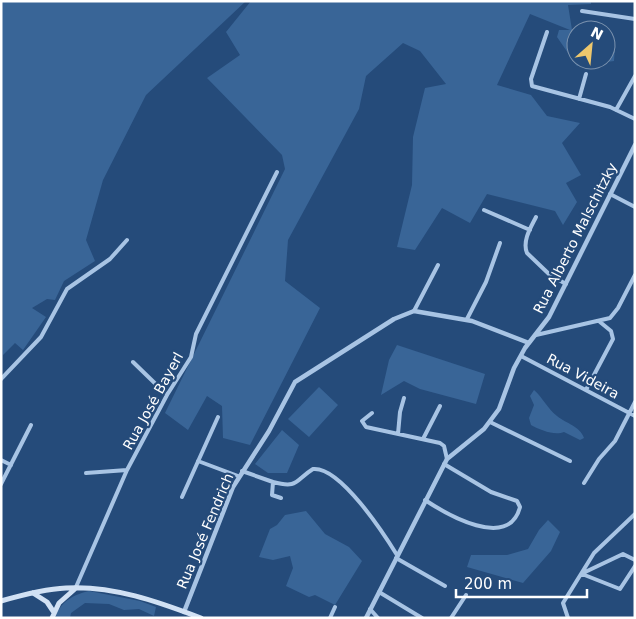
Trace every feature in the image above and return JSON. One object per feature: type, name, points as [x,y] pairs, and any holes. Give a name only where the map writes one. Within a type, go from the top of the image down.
[{"type":"main road","points":[[52,618],[53,611],[65,596],[76,588]]},
{"type":"main road","points":[[1,600],[32,593],[76,588],[128,594],[201,618]]},
{"type":"main road","points":[[32,593],[47,602],[53,611]]},
{"type":"street","points":[[582,11],[635,20]]},
{"type":"street","points":[[547,32],[531,78],[532,86],[616,110],[635,119]]},
{"type":"street","points":[[578,100],[586,74]]},
{"type":"street","points":[[616,110],[635,76]]},
{"type":"street","name":"Rua Alberto Malschitzky","points":[[366,618],[396,556],[446,462],[490,422],[504,401],[510,377],[529,343],[549,317],[635,146]]},
{"type":"street","name":"Rua José Bayerl","points":[[76,588],[127,470],[167,395],[191,357],[196,334],[277,172]]},
{"type":"street","points":[[610,194],[635,207]]},
{"type":"street","points":[[484,210],[530,230]]},
{"type":"street","points":[[536,216],[525,243],[527,253],[550,275],[566,284]]},
{"type":"street","points":[[1,379],[41,337],[68,289],[110,259],[127,240]]},
{"type":"street","points":[[467,320],[486,282],[500,243]]},
{"type":"street","points":[[438,266],[414,312],[467,320],[529,343]]},
{"type":"street","points":[[536,335],[600,322],[610,318],[616,312],[635,275]]},
{"type":"street","name":"Rua José Fendrich","points":[[184,612],[218,522],[238,476],[269,430],[295,382],[394,319],[414,312]]},
{"type":"street","points":[[586,390],[613,339],[611,331],[600,322]]},
{"type":"street","name":"Rua Videira","points":[[521,356],[635,416]]},
{"type":"street","points":[[133,362],[167,395]]},
{"type":"street","points":[[398,434],[400,412],[404,398]]},
{"type":"street","points":[[584,483],[599,459],[615,441],[635,402]]},
{"type":"street","points":[[423,439],[440,406]]},
{"type":"street","points":[[372,413],[363,418],[364,426],[443,445],[446,462],[491,492],[518,502],[519,511],[514,519],[503,526],[488,528],[453,517],[425,500]]},
{"type":"street","points":[[182,497],[218,417]]},
{"type":"street","points":[[490,422],[570,461]]},
{"type":"street","points":[[1,484],[31,425]]},
{"type":"street","points":[[1,460],[11,465]]},
{"type":"street","points":[[198,461],[238,476]]},
{"type":"street","points":[[242,471],[273,482],[293,484],[313,469],[323,470],[344,487],[366,509],[377,522],[396,556],[445,586]]},
{"type":"street","points":[[86,474],[127,470]]},
{"type":"street","points":[[273,482],[272,496],[281,498]]},
{"type":"street","points":[[568,618],[563,603],[594,553],[635,514]]},
{"type":"street","points":[[582,574],[623,554],[635,560]]},
{"type":"street","points":[[582,574],[620,589],[635,566]]},
{"type":"street","points":[[379,592],[422,618]]},
{"type":"street","points":[[451,618],[466,595]]},
{"type":"street","points":[[330,618],[335,607]]},
{"type":"street","points":[[370,609],[378,618]]},
{"type":"shaded area","points":[[1,1],[246,1],[146,95],[103,180],[86,240],[95,261],[64,281],[55,300],[47,299],[32,308],[46,317],[23,350],[15,343],[3,355]]},
{"type":"shaded area","points":[[251,1],[591,1],[591,4],[568,5],[570,20],[566,20],[566,28],[530,14],[497,85],[531,95],[547,116],[580,123],[562,143],[581,175],[566,183],[577,202],[563,225],[555,211],[487,194],[470,223],[442,208],[415,250],[397,247],[412,185],[413,137],[425,88],[446,84],[420,51],[403,43],[366,76],[359,109],[288,240],[285,281],[320,308],[250,445],[223,438],[222,406],[207,396],[188,430],[165,413],[285,169],[282,155],[207,78],[240,55],[226,32]]},
{"type":"shaded area","points":[[559,30],[566,30],[566,50],[557,37]]},
{"type":"shaded area","points":[[397,345],[485,374],[476,404],[420,389],[404,381],[381,395],[389,360]]},
{"type":"shaded area","points":[[319,387],[338,405],[309,437],[288,419]]},
{"type":"shaded area","points":[[534,390],[554,413],[580,431],[584,438],[580,440],[564,432],[552,433],[531,425],[529,418],[534,405],[530,396]]},
{"type":"shaded area","points":[[282,430],[299,445],[287,473],[268,473],[255,464]]},
{"type":"shaded area","points":[[306,511],[325,534],[349,547],[362,561],[335,605],[315,595],[309,597],[286,586],[293,568],[290,556],[273,560],[259,557],[270,529],[277,525],[285,515]]},
{"type":"shaded area","points":[[548,520],[560,532],[551,551],[523,583],[467,567],[471,555],[507,555],[528,549],[539,530]]},
{"type":"shaded area","points":[[89,591],[140,601],[156,607],[154,616],[139,609],[124,610],[109,604],[85,603],[71,613],[70,618],[55,618],[64,603]]}]
